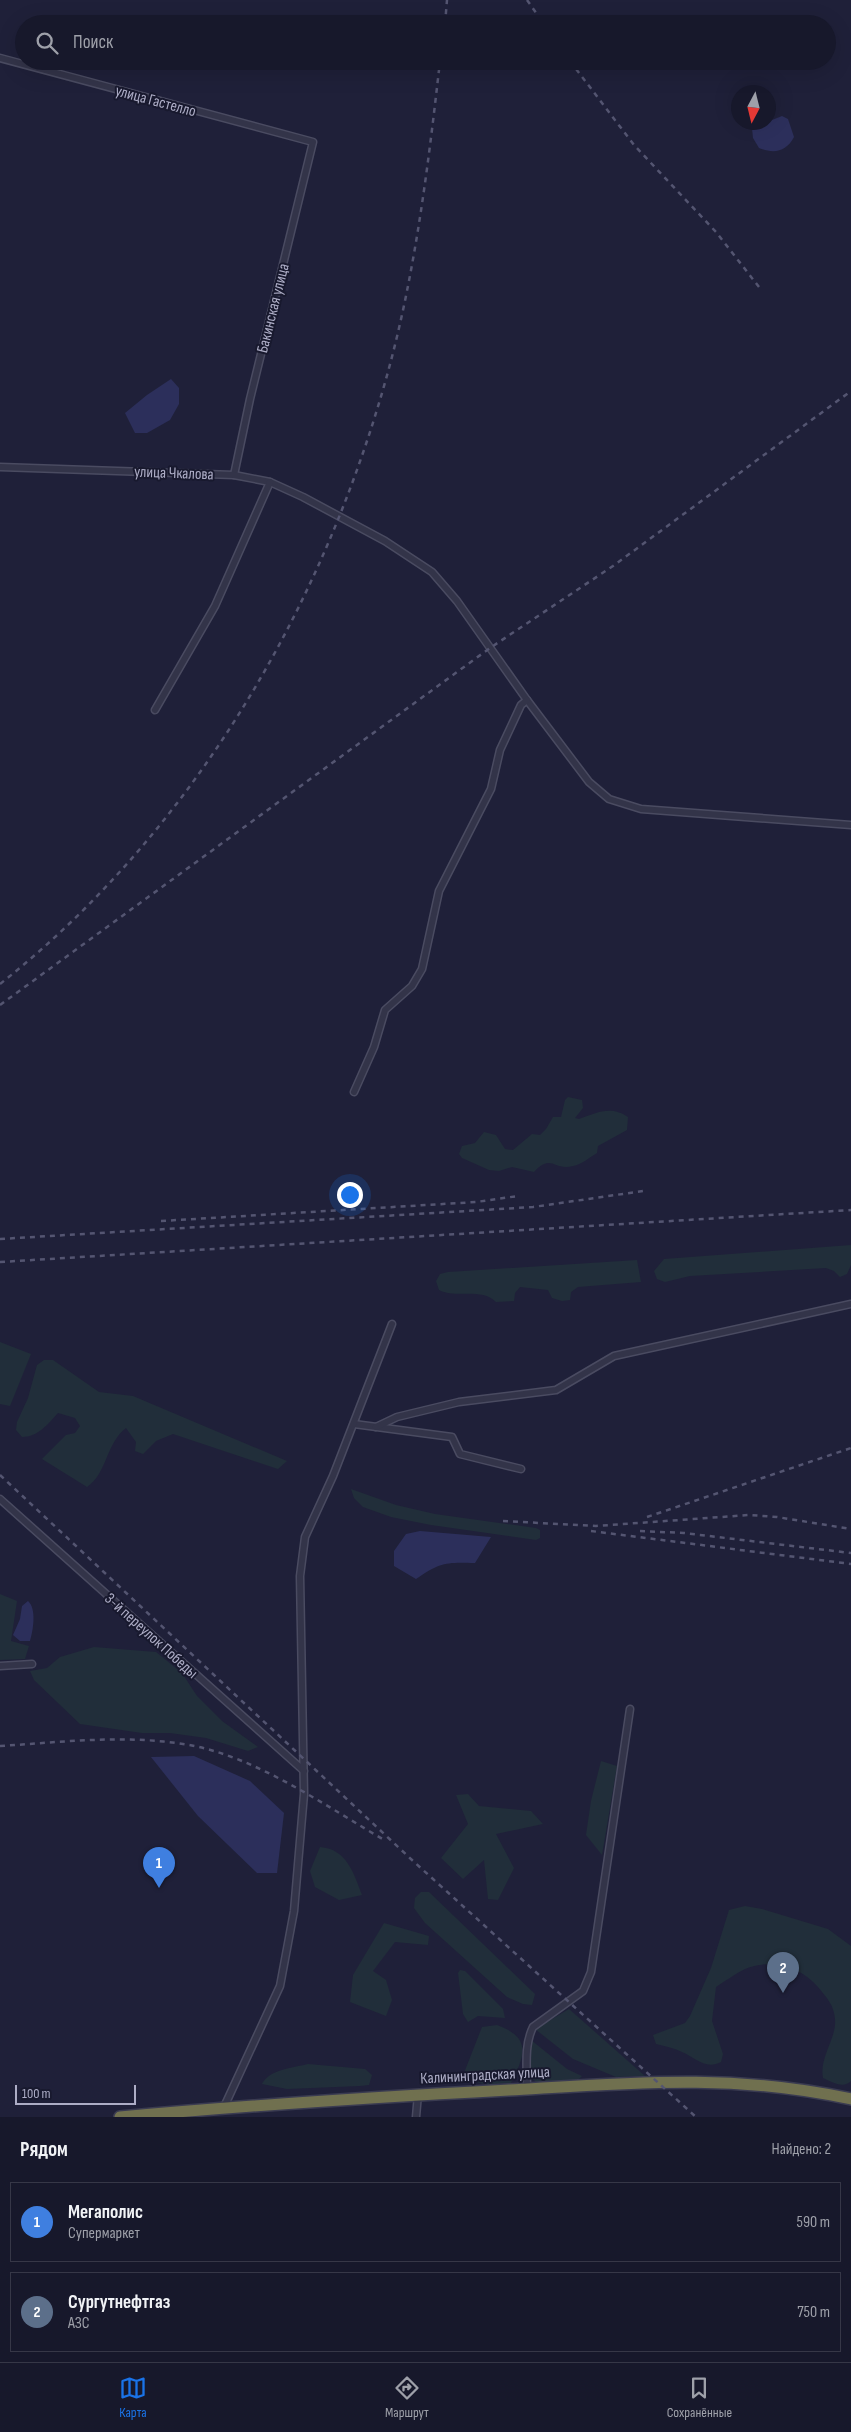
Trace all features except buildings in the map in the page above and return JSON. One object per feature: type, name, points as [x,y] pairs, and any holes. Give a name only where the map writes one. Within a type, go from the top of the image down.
[{"type":"highway","name":"Калининградская улица","points":[[120,2117],[224,2107],[657,2081],[725,2081],[816,2091],[851,2099]]},
{"type":"street","name":"улица Гастелло","points":[[0,58],[15,62]]},
{"type":"street","name":"улица Гастелло","points":[[45,70],[313,142]]},
{"type":"street","name":"Бакинская улица","points":[[234,475],[250,400],[313,142]]},
{"type":"street","name":"улица Чкалова","points":[[0,467],[234,475],[270,482],[340,516],[412,557],[439,579],[589,782],[609,799],[620,804],[651,809],[851,825]]},
{"type":"street","points":[[155,710],[215,606],[270,482]]},
{"type":"street","points":[[354,1092],[374,1047],[385,1010],[412,986],[422,969],[439,891],[491,789],[500,750],[521,705],[527,700]]},
{"type":"street","points":[[376,1427],[397,1417],[459,1402],[556,1390],[614,1356],[851,1304]]},
{"type":"street","points":[[224,2107],[280,1986],[294,1911],[304,1794],[300,1576],[305,1537],[354,1424],[392,1324]]},
{"type":"street","points":[[354,1424],[452,1436],[460,1454],[522,1469]]},
{"type":"street","name":"3-й переулок Победы","points":[[0,1499],[304,1771]]},
{"type":"street","points":[[0,1666],[32,1664]]},
{"type":"street","points":[[527,2089],[528,2044],[533,2027],[583,1991],[591,1972],[630,1709]]},
{"type":"street","points":[[416,2117],[418,2094]]},
{"type":"shaded area","points":[[568,1097],[582,1100],[583,1108],[575,1118],[579,1119],[604,1111],[615,1111],[628,1117],[627,1130],[598,1146],[597,1153],[579,1164],[566,1167],[549,1163],[540,1166],[534,1172],[512,1167],[499,1171],[489,1170],[462,1158],[459,1154],[462,1146],[475,1143],[484,1132],[496,1135],[505,1149],[513,1150],[532,1134],[540,1135],[553,1117],[561,1117],[565,1100]]},
{"type":"shaded area","points":[[851,1245],[851,1265],[847,1274],[840,1277],[834,1271],[826,1268],[690,1276],[665,1282],[657,1279],[654,1271],[664,1259]]},
{"type":"shaded area","points":[[637,1260],[641,1282],[578,1287],[571,1292],[570,1300],[562,1301],[552,1298],[548,1290],[520,1287],[515,1293],[514,1301],[496,1302],[483,1295],[453,1294],[439,1290],[436,1281],[440,1274],[448,1272]]},
{"type":"shaded area","points":[[0,1342],[31,1354],[10,1406],[0,1404]]},
{"type":"shaded area","points":[[44,1360],[53,1360],[99,1392],[133,1396],[287,1461],[278,1469],[173,1434],[156,1441],[143,1454],[135,1451],[136,1442],[126,1428],[114,1442],[99,1474],[87,1487],[42,1459],[66,1435],[75,1433],[80,1426],[75,1418],[58,1413],[33,1435],[22,1437],[16,1430],[17,1422],[28,1398],[37,1365]]},
{"type":"shaded area","points":[[351,1489],[396,1505],[435,1514],[536,1528],[540,1530],[540,1538],[536,1540],[431,1525],[391,1517],[363,1507],[354,1498]]},
{"type":"shaded area","points":[[0,1594],[17,1601],[11,1641],[29,1646],[25,1659],[0,1660]]},
{"type":"shaded area","points":[[94,1647],[156,1652],[182,1673],[197,1696],[222,1721],[258,1747],[248,1751],[206,1738],[170,1733],[142,1733],[80,1724],[34,1680],[30,1671],[47,1668],[60,1657]]},
{"type":"shaded area","points":[[601,1761],[617,1766],[602,1855],[586,1835],[591,1801]]},
{"type":"shaded area","points":[[468,1794],[479,1806],[531,1811],[543,1824],[496,1834],[514,1868],[498,1900],[488,1899],[484,1860],[463,1879],[441,1858],[468,1824],[456,1795]]},
{"type":"shaded area","points":[[320,1847],[337,1852],[343,1858],[352,1871],[362,1895],[339,1900],[315,1887],[310,1871]]},
{"type":"shaded area","points":[[421,1892],[429,1892],[535,1994],[532,2005],[523,2004],[507,1997],[425,1923],[414,1908],[415,1898]]},
{"type":"shaded area","points":[[745,1906],[762,1909],[828,1929],[851,1946],[851,2081],[848,2083],[841,2085],[823,2078],[823,2063],[835,2026],[832,2006],[811,1980],[785,1966],[765,1964],[745,1969],[716,1987],[712,2021],[723,2054],[721,2062],[710,2065],[705,2064],[687,2054],[656,2044],[653,2035],[685,2023],[690,2016],[711,1968],[729,1910]]},
{"type":"shaded area","points":[[384,1923],[429,1936],[428,1945],[395,1942],[373,1971],[386,1980],[392,2000],[386,2016],[350,2002],[353,1975]]},
{"type":"shaded area","points":[[460,1970],[465,1971],[503,2009],[505,2018],[478,2016],[468,2022],[463,2014],[458,1973]]},
{"type":"shaded area","points":[[569,2009],[645,2076],[616,2077],[573,2059],[535,2029]]},
{"type":"shaded area","points":[[497,2025],[508,2030],[521,2042],[522,2056],[520,2064],[511,2083],[485,2084],[474,2081],[464,2073],[482,2027]]},
{"type":"shaded area","points":[[531,2040],[567,2069],[582,2076],[578,2080],[536,2082],[531,2077]]},
{"type":"shaded area","points":[[308,2064],[365,2069],[372,2075],[369,2085],[360,2086],[287,2089],[262,2084],[270,2075],[276,2072]]},
{"type":"water","points":[[782,116],[788,119],[794,137],[783,149],[770,151],[759,148],[753,138],[752,130],[776,130],[776,118]]},
{"type":"water","points":[[171,379],[179,388],[179,404],[170,420],[147,433],[135,433],[125,413]]},
{"type":"water","points":[[420,1531],[491,1537],[475,1563],[444,1564],[431,1569],[416,1579],[394,1566],[394,1551],[406,1534]]},
{"type":"water","points":[[28,1601],[33,1609],[32,1632],[30,1641],[20,1641],[13,1635],[20,1619],[22,1606]]},
{"type":"water","points":[[194,1756],[250,1781],[284,1813],[277,1873],[257,1873],[198,1816],[151,1757]]},
{"type":"railway","points":[[446,15],[447,0]]},
{"type":"railway","points":[[527,0],[538,15]]},
{"type":"railway","points":[[0,984],[69,924],[132,858],[189,787],[240,712],[286,633],[325,550],[359,465],[386,379],[413,261],[431,141],[439,70]]},
{"type":"railway","points":[[577,70],[634,145],[716,232],[759,287]]},
{"type":"railway","points":[[0,1005],[490,648],[613,566],[851,391]]},
{"type":"railway","points":[[0,1239],[533,1207],[643,1191]]},
{"type":"railway","points":[[161,1221],[476,1202],[518,1196]]},
{"type":"railway","points":[[0,1262],[851,1210]]},
{"type":"railway","points":[[647,1517],[851,1448]]},
{"type":"railway","points":[[0,1475],[412,1860],[696,2117]]},
{"type":"railway","points":[[503,1521],[596,1526],[749,1515],[777,1517],[851,1529]]},
{"type":"railway","points":[[591,1531],[851,1564]]},
{"type":"railway","points":[[640,1531],[684,1533],[851,1553]]},
{"type":"railway","points":[[0,1746],[119,1739],[166,1742],[215,1751],[240,1760],[291,1785],[386,1841]]},
{"type":"place","name":"Мегаполис","points":[[159,1888]]},
{"type":"place","name":"Сургутнефтгаз","points":[[783,1993]]}]
